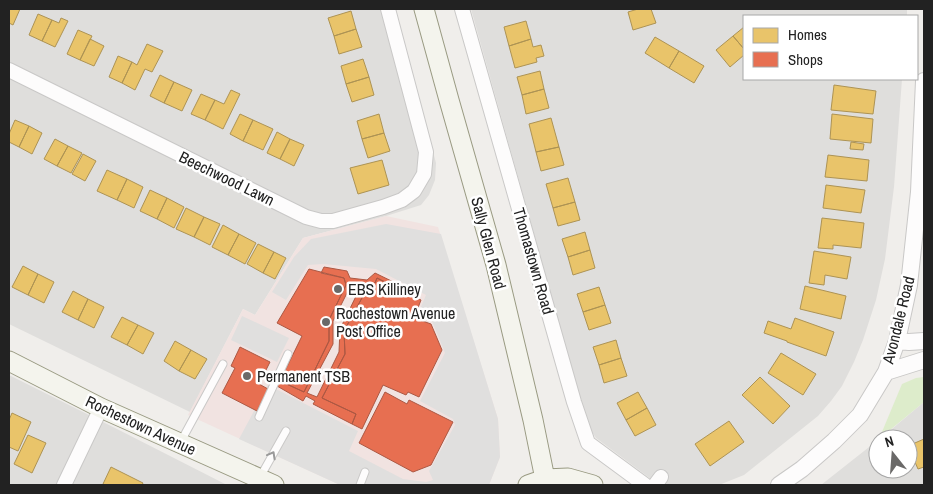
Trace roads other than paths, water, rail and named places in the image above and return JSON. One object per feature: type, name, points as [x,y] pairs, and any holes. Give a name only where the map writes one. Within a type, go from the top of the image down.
[{"type":"main road","name":"Sally Glen Road","points":[[424,9],[496,265],[533,420],[536,482]]},
{"type":"main road","name":"Rochestown Avenue","points":[[9,361],[102,408],[267,482]]},
{"type":"main road","points":[[536,482],[568,478],[593,485]]},
{"type":"street","name":"Beechwood Lawn","points":[[9,70],[306,218],[321,222],[383,207],[402,200],[414,191],[424,174],[426,152],[388,9]]},
{"type":"street","name":"Thomastown Road","points":[[462,9],[574,402],[588,444],[645,485]]},
{"type":"street","name":"Avondale Road","points":[[779,485],[802,469],[834,442],[860,414],[886,372],[897,340],[909,286],[919,192],[924,81]]},
{"type":"street","points":[[897,340],[909,342],[924,341]]},
{"type":"street","points":[[886,372],[924,360]]},
{"type":"street","points":[[64,485],[102,408]]},
{"type":"lane","points":[[259,417],[288,354]]},
{"type":"lane","points":[[180,444],[223,364]]},
{"type":"lane","points":[[267,482],[286,431]]},
{"type":"lane","points":[[360,485],[365,472]]},
{"type":"place","name":"EBS Killiney","points":[[338,289]]},
{"type":"place","name":"Rochestown Avenue Post Office","points":[[326,322]]},
{"type":"place","name":"Permanent TSB","points":[[247,376]]}]
